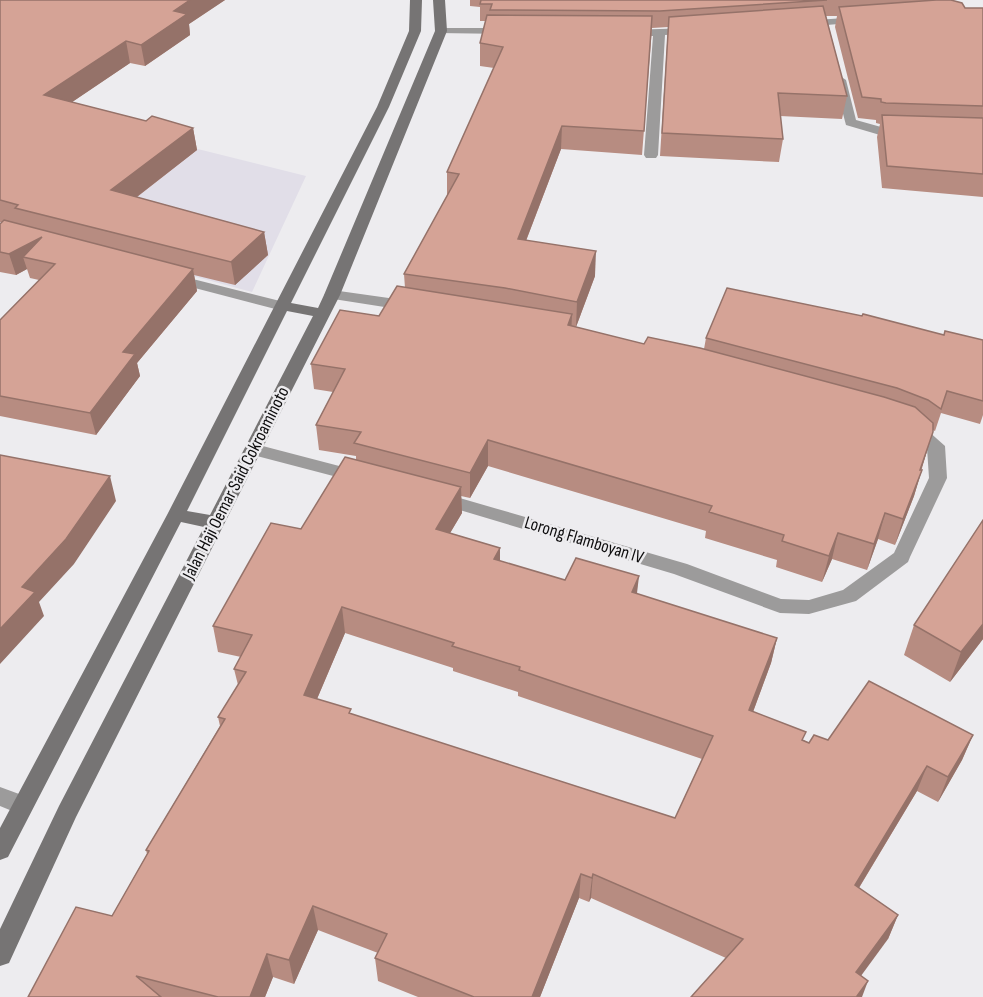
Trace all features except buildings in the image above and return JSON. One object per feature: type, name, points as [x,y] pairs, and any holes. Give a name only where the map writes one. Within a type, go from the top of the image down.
[{"type":"main road","points":[[0,850],[176,515],[383,107],[415,31],[416,0]]},
{"type":"main road","name":"Jalan Haji Oemar Said Cokroaminoto","points":[[0,955],[67,813],[255,450],[321,313],[332,295],[441,30],[439,0]]},
{"type":"main road","points":[[383,107],[410,108]]},
{"type":"main road","points":[[283,306],[321,313]]},
{"type":"main road","points":[[176,515],[217,523]]},
{"type":"street","points":[[793,25],[828,28],[871,19]]},
{"type":"street","points":[[441,30],[524,31]]},
{"type":"street","points":[[612,32],[658,33],[703,30]]},
{"type":"street","points":[[651,155],[658,33]]},
{"type":"street","points":[[837,67],[850,122],[880,131],[914,132]]},
{"type":"street","points":[[158,274],[283,306]]},
{"type":"street","points":[[332,295],[429,309]]},
{"type":"street","name":"Lorong Flamboyan IV","points":[[427,495],[680,569],[780,606],[810,607],[849,596],[902,557],[938,478],[936,446],[915,427],[895,420]]},
{"type":"street","points":[[255,450],[381,483]]},
{"type":"street","points":[[0,796],[22,805]]},
{"type":"shaded area","points":[[0,95],[13,103],[306,176],[252,292],[0,224]]}]
